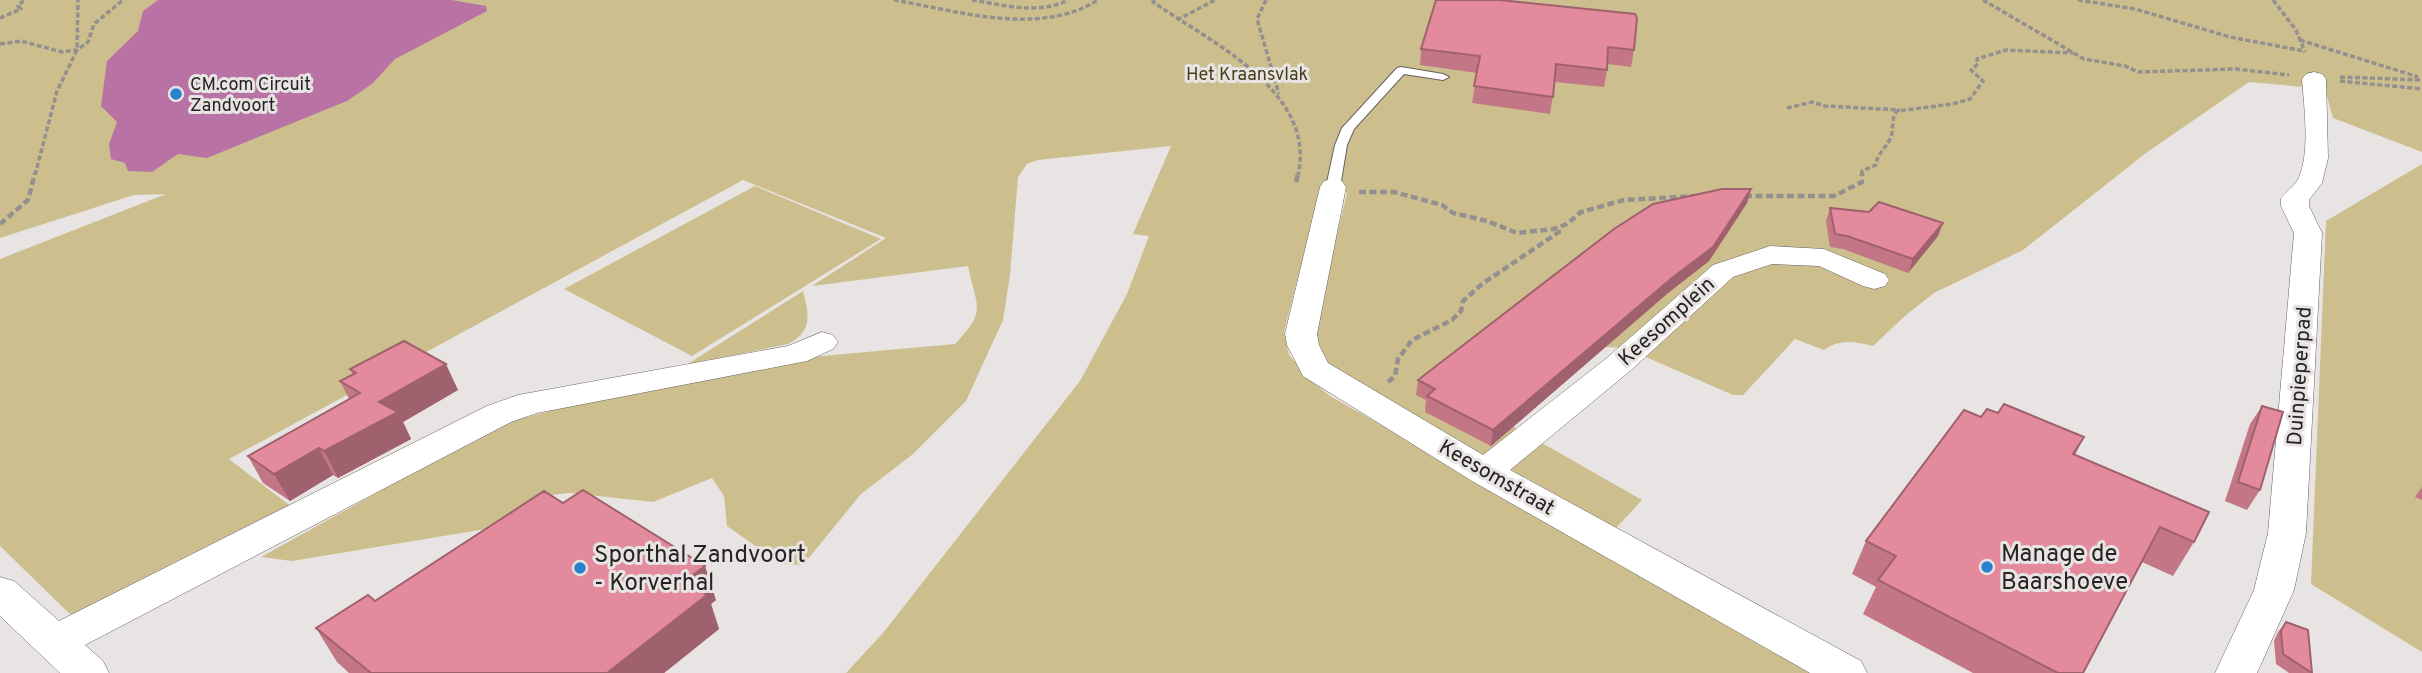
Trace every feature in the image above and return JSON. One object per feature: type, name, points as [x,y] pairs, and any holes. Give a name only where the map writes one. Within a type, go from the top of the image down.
[{"type":"street","name":"Duinpieperpad","points":[[2236,673],[2274,590],[2287,533],[2308,233],[2295,206],[2295,198],[2310,183],[2314,157],[2317,104],[2311,69]]},
{"type":"street","name":"Keesomstraat","points":[[1342,190],[1301,334],[1309,359],[1327,378],[1485,471],[1846,673]]},
{"type":"street","name":"Keesomplein","points":[[1485,471],[1619,364],[1723,271],[1770,255],[1811,257],[1824,258],[1874,280]]},
{"type":"street","points":[[55,642],[499,414],[530,403],[796,354],[822,342]]},
{"type":"street","points":[[0,592],[88,673]]},
{"type":"lane","points":[[1342,190],[1341,145],[1348,128],[1401,70],[1443,77]]},
{"type":"path","points":[[0,18],[15,14],[21,9],[18,6],[24,0]]},
{"type":"path","points":[[0,224],[28,200],[57,91],[77,50],[78,0]]},
{"type":"path","points":[[0,44],[21,41],[62,52],[77,50],[88,42],[94,24],[123,0]]},
{"type":"path","points":[[894,0],[1037,19],[1075,15],[1098,0]]},
{"type":"path","points":[[972,0],[1034,8],[1058,5],[1068,0]]},
{"type":"path","points":[[1154,0],[1153,2],[1241,63],[1279,94]]},
{"type":"path","points":[[1177,20],[1215,0]]},
{"type":"path","points":[[1265,0],[1257,19],[1279,94],[1290,112],[1301,151],[1296,182]]},
{"type":"path","points":[[1983,0],[2073,53],[2084,58],[2125,66],[2138,72],[2311,69],[2422,79]]},
{"type":"path","points":[[2078,0],[2135,9],[2311,69],[2422,89]]},
{"type":"path","points":[[2273,0],[2296,30],[2311,69]]},
{"type":"path","points":[[2300,40],[2422,79]]},
{"type":"path","points":[[1787,108],[1812,102],[1825,106],[1900,110],[1953,104],[1970,99],[1983,81],[1971,70],[1978,64],[1976,59],[2007,50],[2073,53]]},
{"type":"path","points":[[1737,197],[1812,197],[1842,194],[1862,182],[1862,171],[1877,165],[1877,156],[1886,147],[1895,129],[1892,118],[1900,110]]},
{"type":"path","points":[[1342,190],[1394,192],[1442,205],[1453,213],[1487,220],[1517,233],[1558,228],[1567,225],[1579,212],[1637,196],[1700,196]]},
{"type":"path","points":[[1386,391],[1387,383],[1395,376],[1398,359],[1412,340],[1452,320],[1461,311],[1463,301],[1482,284],[1524,258],[1559,232],[1558,228]]},
{"type":"green space","name":"Het Kraansvlak","points":[[0,0],[2422,0],[2422,152],[2333,118],[2325,89],[2249,82],[2146,153],[2023,250],[1934,293],[1873,346],[1842,342],[1824,350],[1795,339],[1743,395],[1733,395],[1625,348],[1564,345],[1484,410],[1642,500],[1616,528],[1393,405],[1322,359],[1312,337],[1347,193],[1342,190],[1317,202],[1284,332],[1289,355],[1312,381],[1330,396],[1820,673],[846,673],[883,633],[1080,381],[1127,294],[1149,236],[1133,234],[1171,146],[1038,160],[1027,164],[1018,177],[1010,275],[1003,320],[966,401],[913,454],[861,494],[803,565],[781,564],[727,526],[724,496],[712,478],[653,502],[570,493],[552,495],[492,528],[292,561],[261,557],[503,423],[562,408],[811,357],[955,344],[972,324],[977,308],[968,266],[812,286],[886,238],[743,180],[229,459],[297,511],[78,622],[0,546],[0,259],[166,194],[134,195],[0,238]]},
{"type":"green space","points":[[2422,164],[2422,652],[2311,584],[2326,221]]},
{"type":"green space","points":[[755,186],[881,239],[692,356],[564,289]]},
{"type":"green space","points":[[803,291],[807,322],[802,334],[796,339],[788,344],[686,365]]},
{"type":"shaded area","points":[[158,0],[452,0],[486,6],[487,11],[395,59],[372,84],[347,101],[207,158],[178,154],[152,172],[128,171],[125,163],[111,159],[109,144],[117,122],[101,106],[107,61],[138,31],[143,11]]},
{"type":"building","points":[[1436,0],[1500,0],[1635,14],[1637,18],[1634,50],[1608,47],[1607,70],[1556,64],[1553,97],[1474,86],[1480,56],[1421,49]]},
{"type":"building","points":[[1722,189],[1751,189],[1713,247],[1672,278],[1493,430],[1427,396],[1435,389],[1418,380],[1614,229],[1653,204]]},
{"type":"building","points":[[1879,202],[1943,223],[1913,259],[1835,234],[1830,208],[1869,212]]},
{"type":"building","points":[[404,341],[446,364],[379,402],[398,412],[324,451],[319,448],[274,474],[248,456],[360,393],[340,381],[356,373],[350,369]]},
{"type":"building","points":[[2004,404],[2084,437],[2073,454],[2209,512],[2194,542],[2160,527],[2083,673],[2058,673],[1878,580],[1896,556],[1866,541],[1964,410],[1981,417],[1987,409],[1998,413]]},
{"type":"building","points":[[2262,406],[2283,412],[2260,490],[2238,482]]},
{"type":"building","name":"Sporthal Zandvoort - Korverhal","points":[[583,490],[705,566],[685,581],[707,595],[607,673],[371,673],[316,628],[368,595],[375,601],[544,491],[563,503]]},
{"type":"building","points":[[2286,622],[2308,630],[2312,673],[2283,654],[2281,631]]},
{"type":"place","name":"CM.com Circuit Zandvoort","points":[[176,94]]},
{"type":"place","name":"Manage de Baarshoeve","points":[[1987,567]]},
{"type":"place","name":"Sporthal Zandvoort - Korverhal","points":[[580,568]]}]
